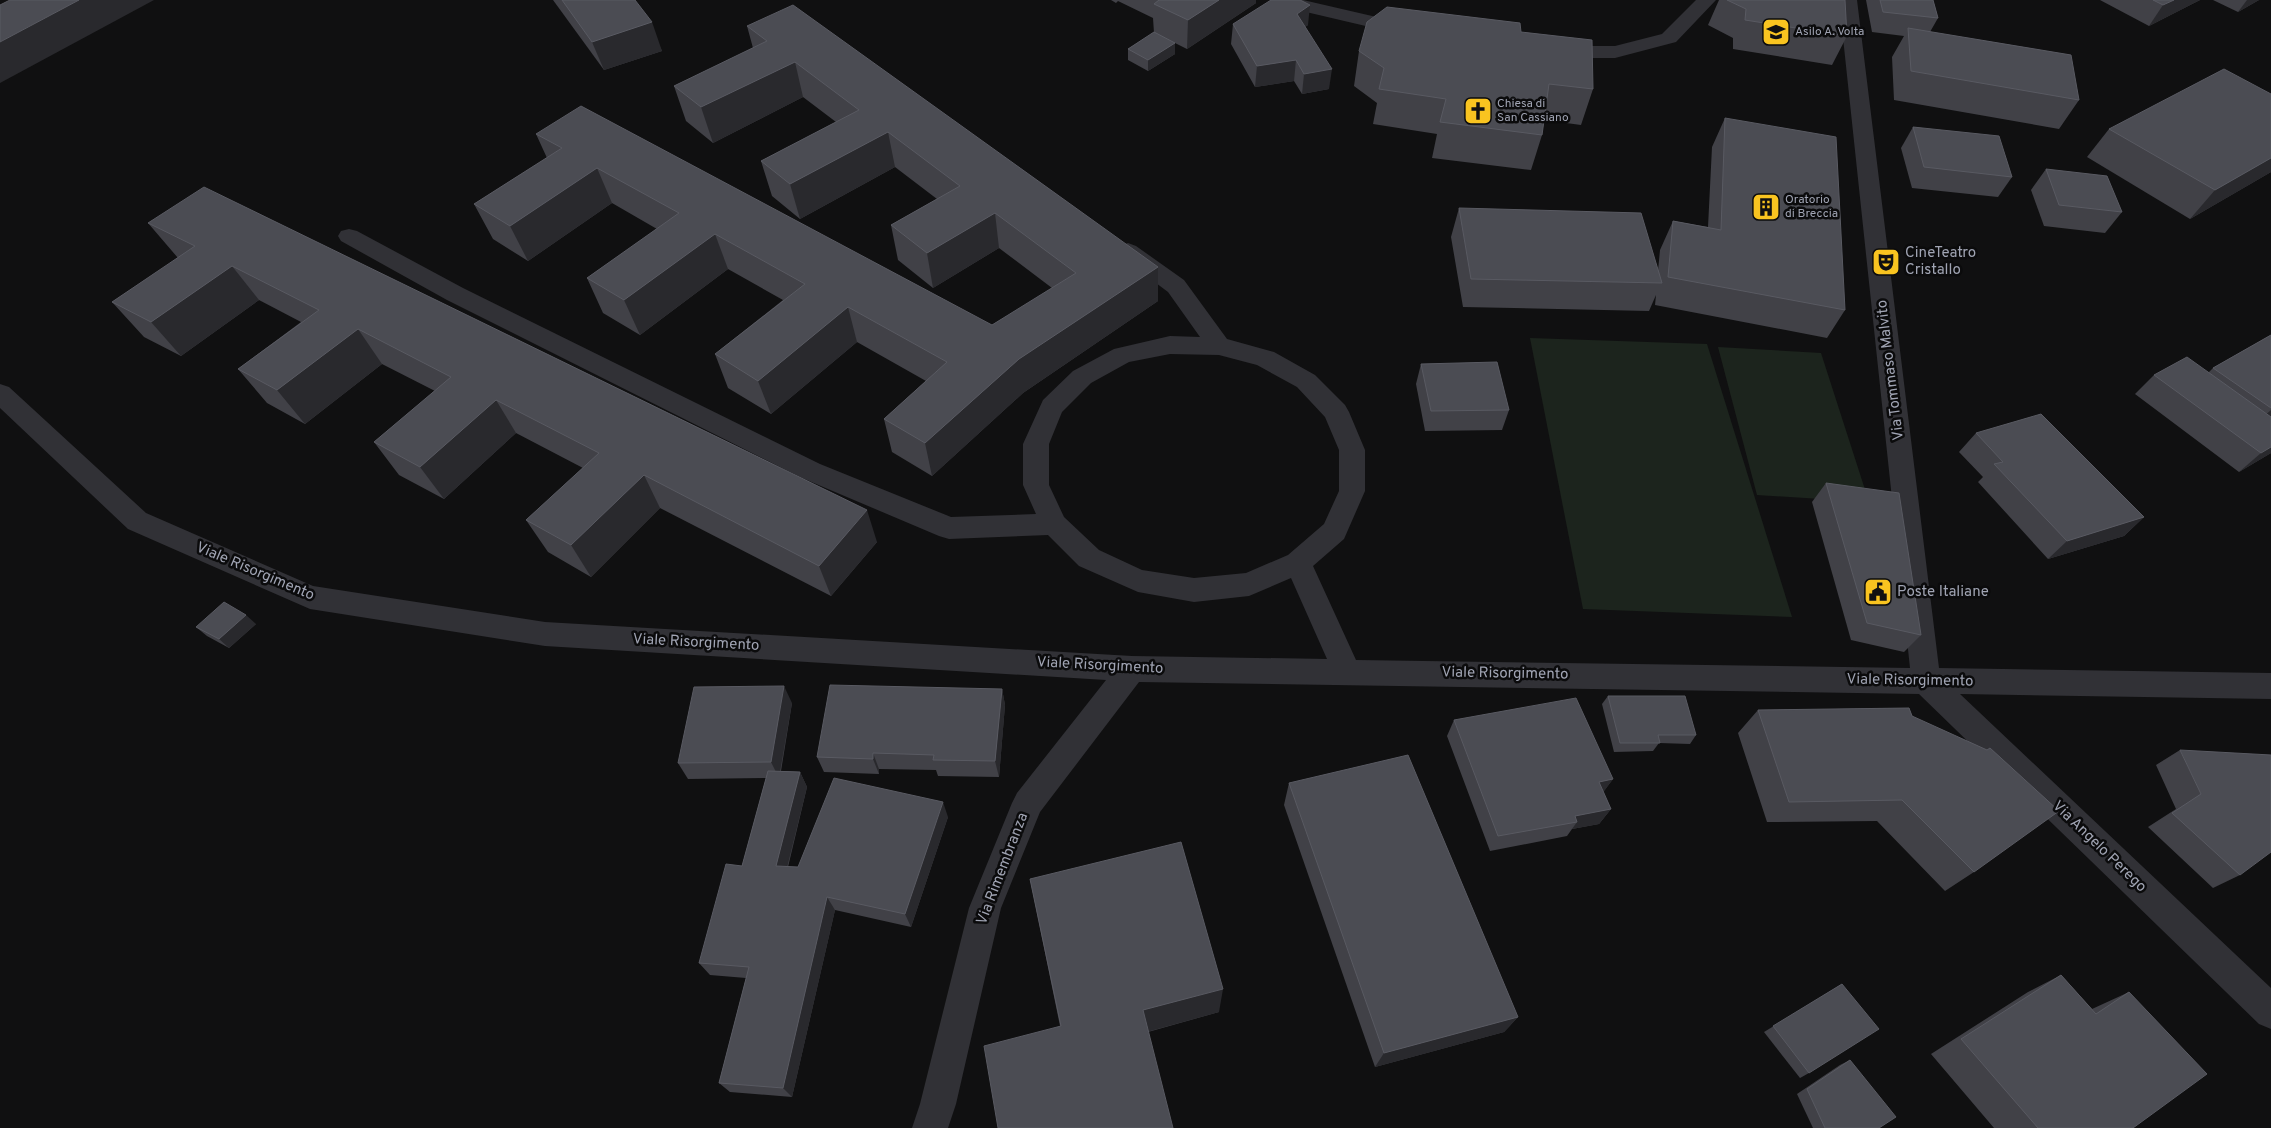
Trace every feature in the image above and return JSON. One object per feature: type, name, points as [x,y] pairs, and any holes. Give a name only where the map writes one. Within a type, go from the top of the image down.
[{"type":"street","points":[[1279,0],[1424,33]]},
{"type":"street","points":[[1540,52],[1615,52],[1669,38],[1707,0]]},
{"type":"street","name":"Via Tommaso Malvito","points":[[1848,0],[1926,681]]},
{"type":"street","points":[[349,236],[455,294],[811,471],[912,513],[949,528],[1054,524]]},
{"type":"street","points":[[1114,241],[1176,286],[1219,346]]},
{"type":"street","points":[[1170,345],[1219,346],[1265,358],[1306,381],[1336,412],[1352,450],[1352,491],[1334,530],[1298,563],[1250,584],[1194,590],[1138,581],[1089,558],[1054,524],[1036,485],[1036,444],[1052,407],[1082,377],[1123,355],[1170,345]]},
{"type":"street","name":"Viale Risorgimento","points":[[0,393],[136,521],[310,597],[546,634],[1132,669],[2271,686]]},
{"type":"street","points":[[1298,563],[1347,672]]},
{"type":"street","name":"Via Rimembranza","points":[[930,1128],[938,1104],[985,908],[1028,803],[1132,669]]},
{"type":"street","name":"Via Angelo Perego","points":[[1926,681],[2271,1012]]},
{"type":"shaded area","points":[[1530,338],[1707,344],[1792,617],[1583,609]]},
{"type":"shaded area","points":[[1718,347],[1821,353],[1869,502],[1757,495]]},
{"type":"building","points":[[10,0],[79,0],[0,42],[0,5]]},
{"type":"building","points":[[562,0],[635,0],[652,22],[592,42]]},
{"type":"building","points":[[1159,0],[1219,0],[1188,20],[1154,4]]},
{"type":"building","points":[[1271,0],[1300,0],[1310,5],[1297,14],[1332,69],[1304,74],[1296,60],[1257,66],[1233,24]]},
{"type":"building","points":[[1727,0],[1845,0],[1847,36],[1745,20],[1746,9]]},
{"type":"building","points":[[1880,0],[1933,0],[1938,18],[1883,12]]},
{"type":"building","points":[[2153,0],[2174,0],[2163,5]]},
{"type":"building","points":[[793,5],[1158,267],[1019,359],[925,443],[884,419],[947,362],[848,307],[758,381],[715,354],[805,284],[715,234],[624,300],[587,278],[679,213],[597,168],[510,226],[474,204],[562,148],[536,134],[581,106],[992,325],[1076,273],[995,213],[927,253],[891,225],[960,186],[888,132],[790,184],[761,161],[859,110],[795,62],[701,107],[674,86],[767,41],[747,26]]},
{"type":"building","points":[[1387,7],[1520,23],[1521,32],[1592,40],[1593,89],[1549,84],[1542,135],[1440,122],[1446,99],[1379,89],[1384,68],[1359,51],[1367,22]]},
{"type":"building","points":[[1908,28],[2071,55],[2079,100],[1911,71]]},
{"type":"building","points":[[1154,32],[1175,43],[1148,60],[1128,49]]},
{"type":"building","points":[[2224,69],[2271,94],[2271,158],[2215,190],[2109,129]]},
{"type":"building","name":"Oratorio di Breccia","points":[[1725,118],[1836,137],[1845,310],[1668,277],[1673,221],[1721,230]]},
{"type":"building","points":[[1913,127],[1999,136],[2012,177],[1924,167]]},
{"type":"building","points":[[2046,169],[2107,176],[2122,212],[2059,205]]},
{"type":"building","points":[[204,187],[867,510],[819,566],[644,475],[571,545],[526,520],[599,453],[496,400],[420,467],[374,442],[451,377],[358,329],[277,390],[238,369],[319,310],[232,266],[151,322],[112,302],[195,246],[148,223]]},
{"type":"building","points":[[1459,208],[1641,213],[1662,283],[1471,279]]},
{"type":"building","points":[[2271,335],[2271,408],[2213,368]]},
{"type":"building","points":[[2187,357],[2271,417],[2271,447],[2261,453],[2154,375]]},
{"type":"building","points":[[1497,362],[1509,410],[1431,411],[1421,364]]},
{"type":"building","points":[[2041,414],[2144,517],[2067,541],[1994,464],[2003,462],[1976,433]]},
{"type":"building","points":[[1826,483],[1899,493],[1921,635],[1867,623]]},
{"type":"building","points":[[224,602],[246,615],[219,639],[196,627]]},
{"type":"building","points":[[830,685],[1002,689],[995,761],[933,760],[934,755],[873,753],[873,759],[817,757]]},
{"type":"building","points":[[784,686],[771,762],[678,763],[694,687]]},
{"type":"building","points":[[1608,696],[1685,696],[1696,735],[1658,735],[1660,743],[1620,743]]},
{"type":"building","points":[[1576,698],[1613,779],[1599,782],[1611,809],[1575,816],[1577,822],[1498,836],[1454,720]]},
{"type":"building","points":[[1909,708],[1912,716],[1987,750],[1990,748],[2059,811],[1974,872],[1902,800],[1789,802],[1758,710]]},
{"type":"building","points":[[2180,750],[2271,755],[2271,852],[2240,875],[2172,813],[2201,794]]},
{"type":"building","points":[[1408,755],[1518,1017],[1384,1053],[1289,783]]},
{"type":"building","points":[[768,771],[800,772],[776,866],[798,867],[834,778],[943,802],[905,914],[827,897],[783,1088],[719,1083],[749,967],[699,963],[726,864],[742,866]]},
{"type":"building","points":[[1181,842],[1223,989],[1143,1010],[1173,1128],[998,1128],[984,1046],[1061,1026],[1030,879]]},
{"type":"building","points":[[2061,975],[2096,1014],[2129,992],[2207,1074],[2133,1128],[2038,1128],[1961,1039]]},
{"type":"building","points":[[1842,984],[1879,1029],[1809,1073],[1773,1026]]},
{"type":"building","points":[[1850,1060],[1896,1117],[1879,1128],[1825,1128],[1807,1089]]},
{"type":"place","name":"Asilo A. Volta","points":[[1776,32]]},
{"type":"place","name":"Chiesa di San Cassiano","points":[[1478,111]]},
{"type":"place","name":"Oratorio di Breccia","points":[[1766,207]]},
{"type":"place","name":"CineTeatro Cristallo","points":[[1886,262]]},
{"type":"place","name":"Poste Italiane","points":[[1878,592]]}]
